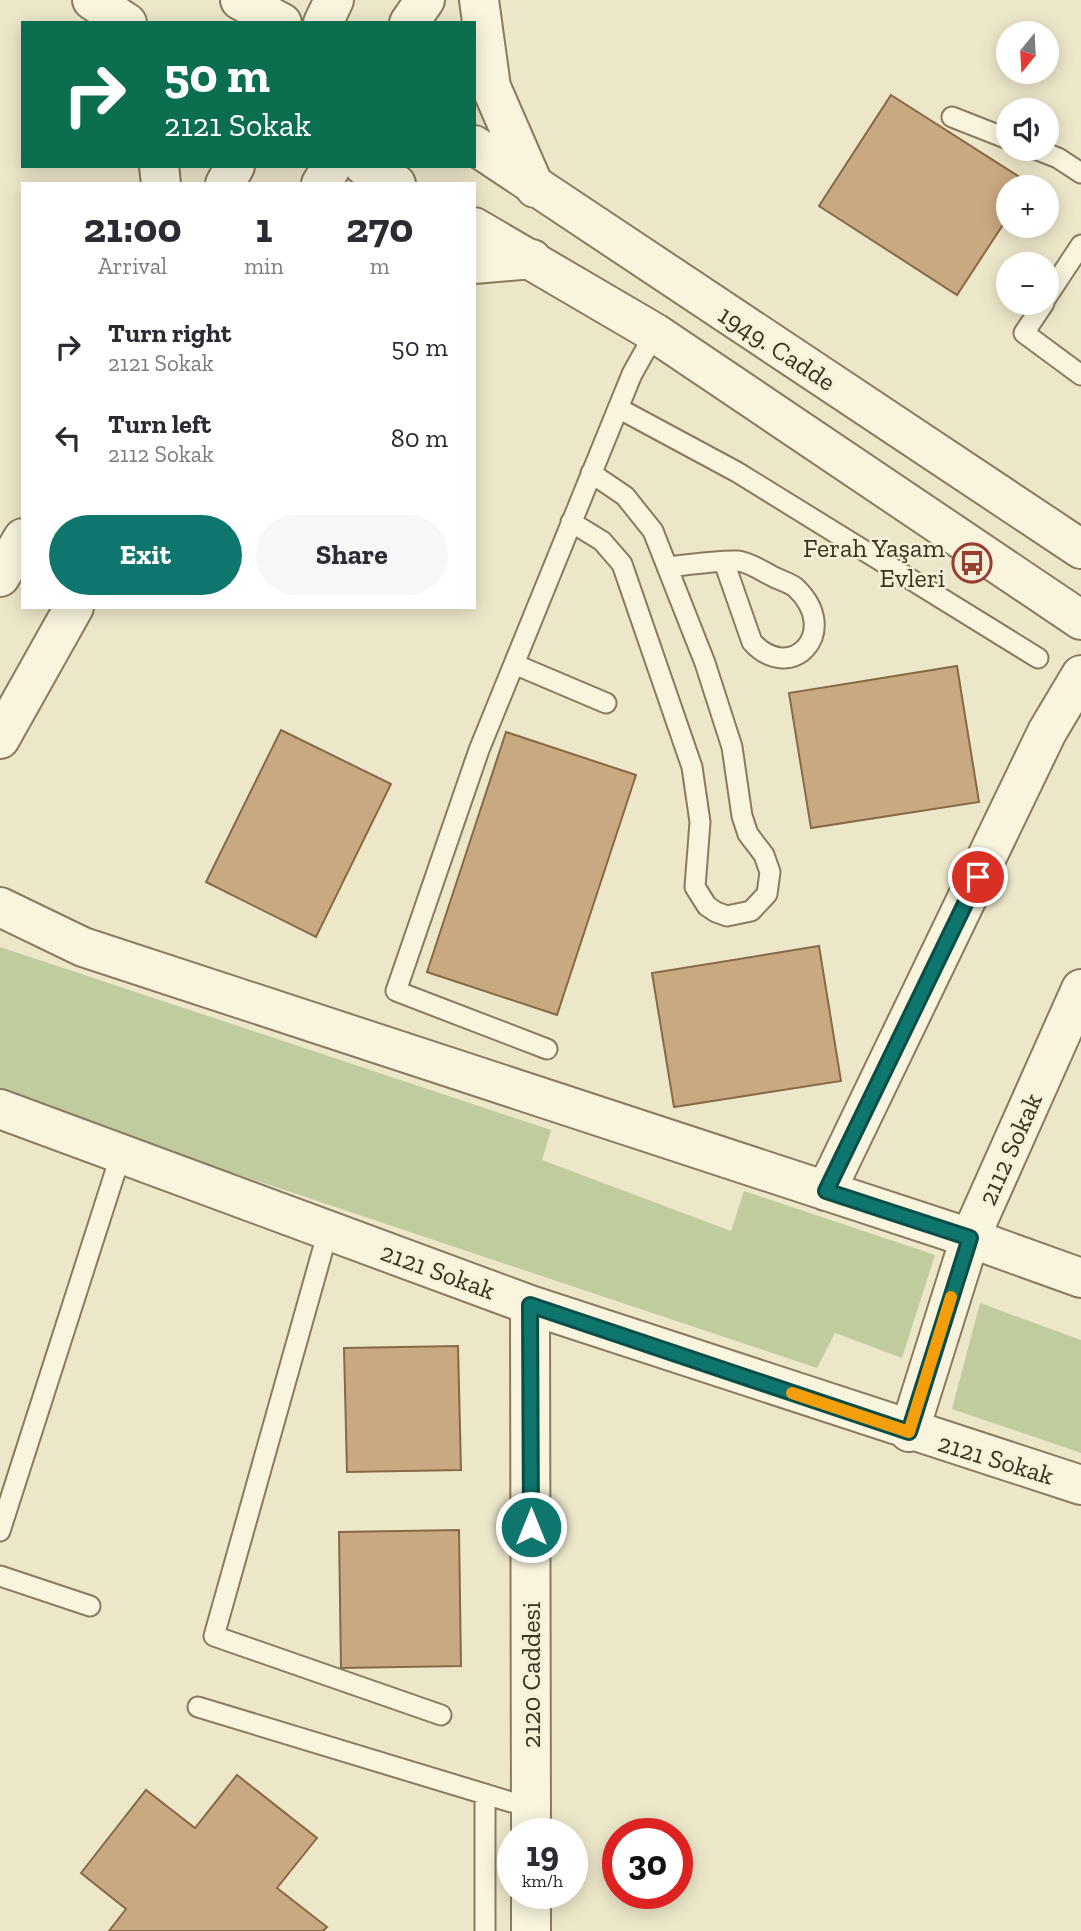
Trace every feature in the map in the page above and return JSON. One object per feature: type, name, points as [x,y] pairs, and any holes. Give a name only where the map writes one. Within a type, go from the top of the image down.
[{"type":"street","points":[[74,0],[89,21]]},
{"type":"street","points":[[92,0],[124,21]]},
{"type":"street","points":[[240,0],[278,21]]},
{"type":"street","points":[[324,21],[334,0]]},
{"type":"street","points":[[410,21],[425,0]]},
{"type":"street","points":[[479,0],[491,87],[535,188]]},
{"type":"street","name":"1949. Cadde","points":[[476,146],[1081,549]]},
{"type":"street","points":[[368,168],[392,182]]},
{"type":"street","name":"1949. Cadde","points":[[476,228],[532,258],[655,333],[1081,620]]},
{"type":"street","points":[[476,264],[532,258]]},
{"type":"street","points":[[0,577],[21,541]]},
{"type":"street","points":[[0,739],[73,609]]},
{"type":"street","points":[[826,1191],[1047,732],[1081,675]]},
{"type":"street","points":[[0,907],[83,947],[970,1238],[1081,1278]]},
{"type":"street","name":"2112 Sokak","points":[[909,1432],[970,1238],[1081,989]]},
{"type":"street","name":"2121 Sokak","points":[[0,1109],[530,1305],[909,1432],[1081,1485]]},
{"type":"street","name":"2120 Caddesi","points":[[530,1305],[531,1818]]},
{"type":"street","points":[[531,1909],[531,1931]]},
{"type":"lane","points":[[952,117],[996,134]]},
{"type":"lane","points":[[1059,159],[1081,173]]},
{"type":"lane","points":[[1059,278],[1081,245]]},
{"type":"lane","points":[[1036,315],[1024,332],[1081,375]]},
{"type":"lane","points":[[547,1049],[396,991],[479,750],[632,374],[655,333]]},
{"type":"lane","points":[[618,408],[737,472],[1038,658]]},
{"type":"lane","points":[[571,522],[603,541],[622,564],[628,578],[692,767],[700,822],[695,887],[700,897],[716,912],[739,915],[760,904],[767,894],[770,872],[764,855],[748,834],[720,705],[653,531],[625,496],[591,473]]},
{"type":"lane","points":[[667,567],[724,562],[740,561],[796,588],[816,620],[816,629],[808,646],[791,657],[782,658],[760,651],[752,642],[724,562]]},
{"type":"lane","points":[[514,664],[606,703]]},
{"type":"lane","points":[[0,1531],[121,1154]]},
{"type":"lane","points":[[328,1231],[214,1636],[441,1714]]},
{"type":"lane","points":[[0,1576],[90,1606]]},
{"type":"lane","points":[[198,1707],[485,1794],[529,1818]]},
{"type":"lane","points":[[485,1794],[485,1931]]},
{"type":"green space","points":[[0,947],[551,1130],[542,1160],[731,1231],[744,1191],[935,1255],[902,1358],[835,1333],[817,1368],[0,1095]]},
{"type":"green space","points":[[980,1303],[1081,1340],[1081,1453],[952,1409]]},
{"type":"building","points":[[891,95],[1016,175],[996,175],[996,235],[957,295],[819,206]]},
{"type":"building","points":[[957,666],[979,802],[811,828],[789,693]]},
{"type":"building","points":[[281,730],[391,784],[316,937],[206,882]]},
{"type":"building","points":[[506,732],[636,775],[557,1015],[427,972]]},
{"type":"building","points":[[819,946],[841,1081],[674,1107],[652,973]]},
{"type":"building","points":[[458,1346],[461,1470],[347,1472],[344,1348]]},
{"type":"building","points":[[459,1530],[461,1666],[341,1668],[339,1532]]},
{"type":"building","points":[[237,1775],[317,1838],[277,1888],[327,1927],[323,1931],[109,1931],[126,1909],[81,1873],[146,1790],[195,1828]]},
{"type":"slow traffic","points":[[792,1393],[909,1432],[951,1297]]},
{"type":"place","name":"Ferah Yaşam Evleri","points":[[972,563]]},
{"type":"route","points":[[531,1527],[530,1305],[909,1432],[970,1238],[826,1191],[978,877]]}]
